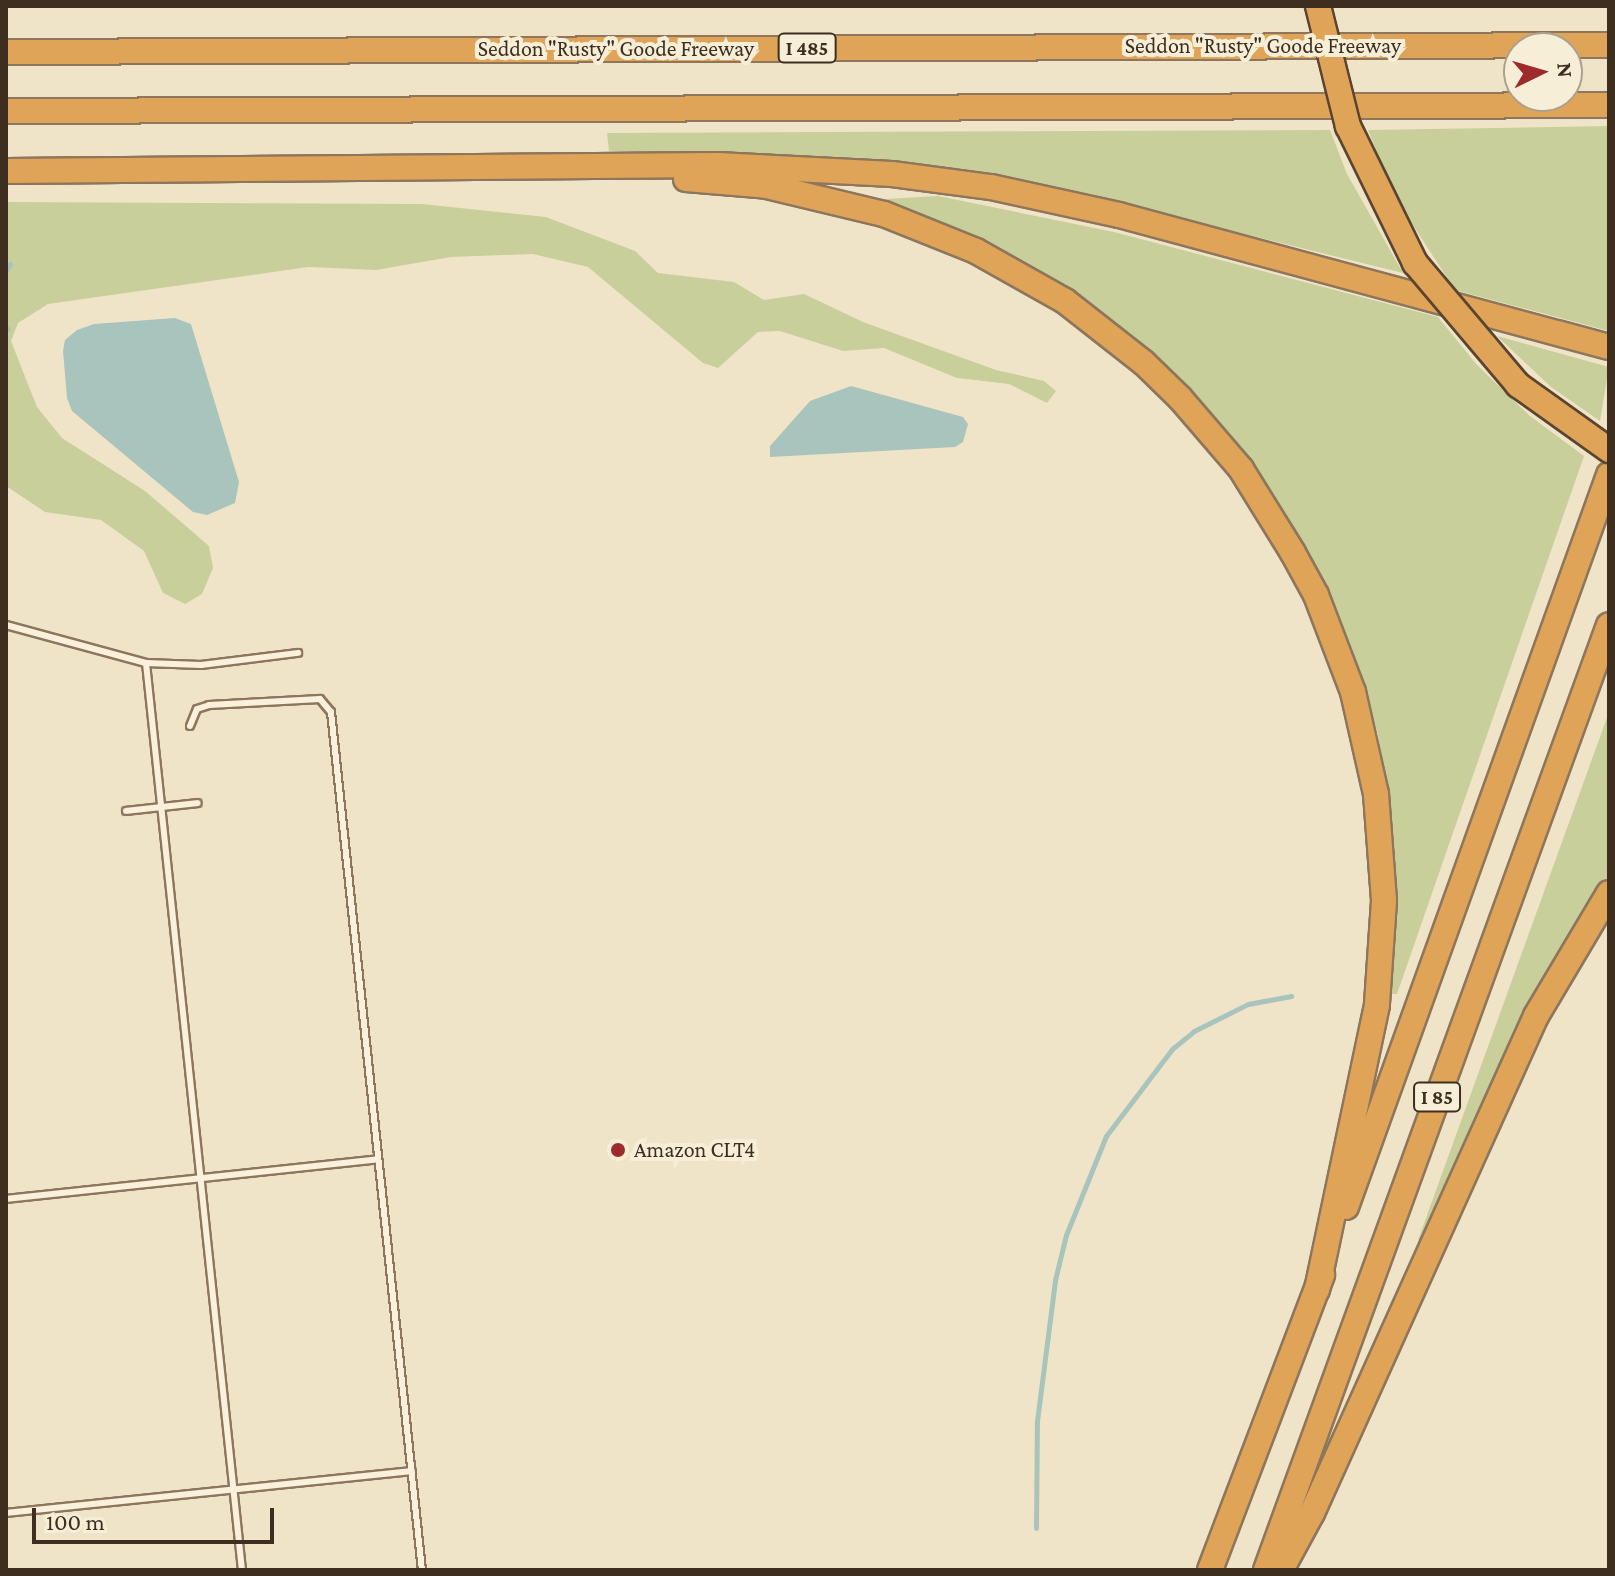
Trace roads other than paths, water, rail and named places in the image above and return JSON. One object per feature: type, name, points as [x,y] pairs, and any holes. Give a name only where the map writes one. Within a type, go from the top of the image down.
[{"type":"highway","points":[[1318,6],[1331,74],[1357,150],[1415,263],[1470,335],[1518,385],[1609,450]]},
{"type":"highway","name":"Seddon \"Rusty\" Goode Freeway","points":[[6,52],[1609,45]]},
{"type":"highway","points":[[6,111],[1609,105]]},
{"type":"highway","points":[[6,171],[622,165],[819,167],[991,187],[1119,215],[1609,347]]},
{"type":"highway","points":[[622,165],[636,173],[767,186],[843,203],[925,228],[1023,275],[1144,363],[1213,436],[1266,506],[1316,595],[1349,680],[1373,781],[1382,849],[1382,958],[1377,1005],[1317,1290]]},
{"type":"highway","name":"I 85","points":[[1210,1570],[1317,1290],[1609,475]]},
{"type":"highway","name":"I 85","points":[[1266,1570],[1609,625]]},
{"type":"highway","points":[[1281,1570],[1312,1513],[1536,1016],[1609,893]]},
{"type":"lane","points":[[6,625],[146,663],[201,665],[298,653]]},
{"type":"lane","points":[[146,663],[242,1570]]},
{"type":"lane","points":[[190,726],[197,709],[209,705],[327,702],[422,1570]]},
{"type":"lane","points":[[126,811],[198,803]]},
{"type":"lane","points":[[6,1199],[378,1159]]},
{"type":"lane","points":[[6,1513],[412,1471]]},
{"type":"water","points":[[175,318],[191,324],[239,482],[235,503],[207,515],[193,512],[72,411],[67,398],[63,351],[65,340],[77,330],[94,324]]},
{"type":"water","points":[[851,386],[963,417],[968,424],[963,442],[955,447],[770,457],[770,446],[810,401]]},
{"type":"waterway","points":[[6,271],[10,264]]},
{"type":"waterway","points":[[1036,1528],[1037,1421],[1055,1280],[1066,1235],[1106,1136],[1172,1049],[1194,1031],[1248,1004],[1291,996]]},
{"type":"place","name":"Amazon CLT4","points":[[618,1150]]}]
